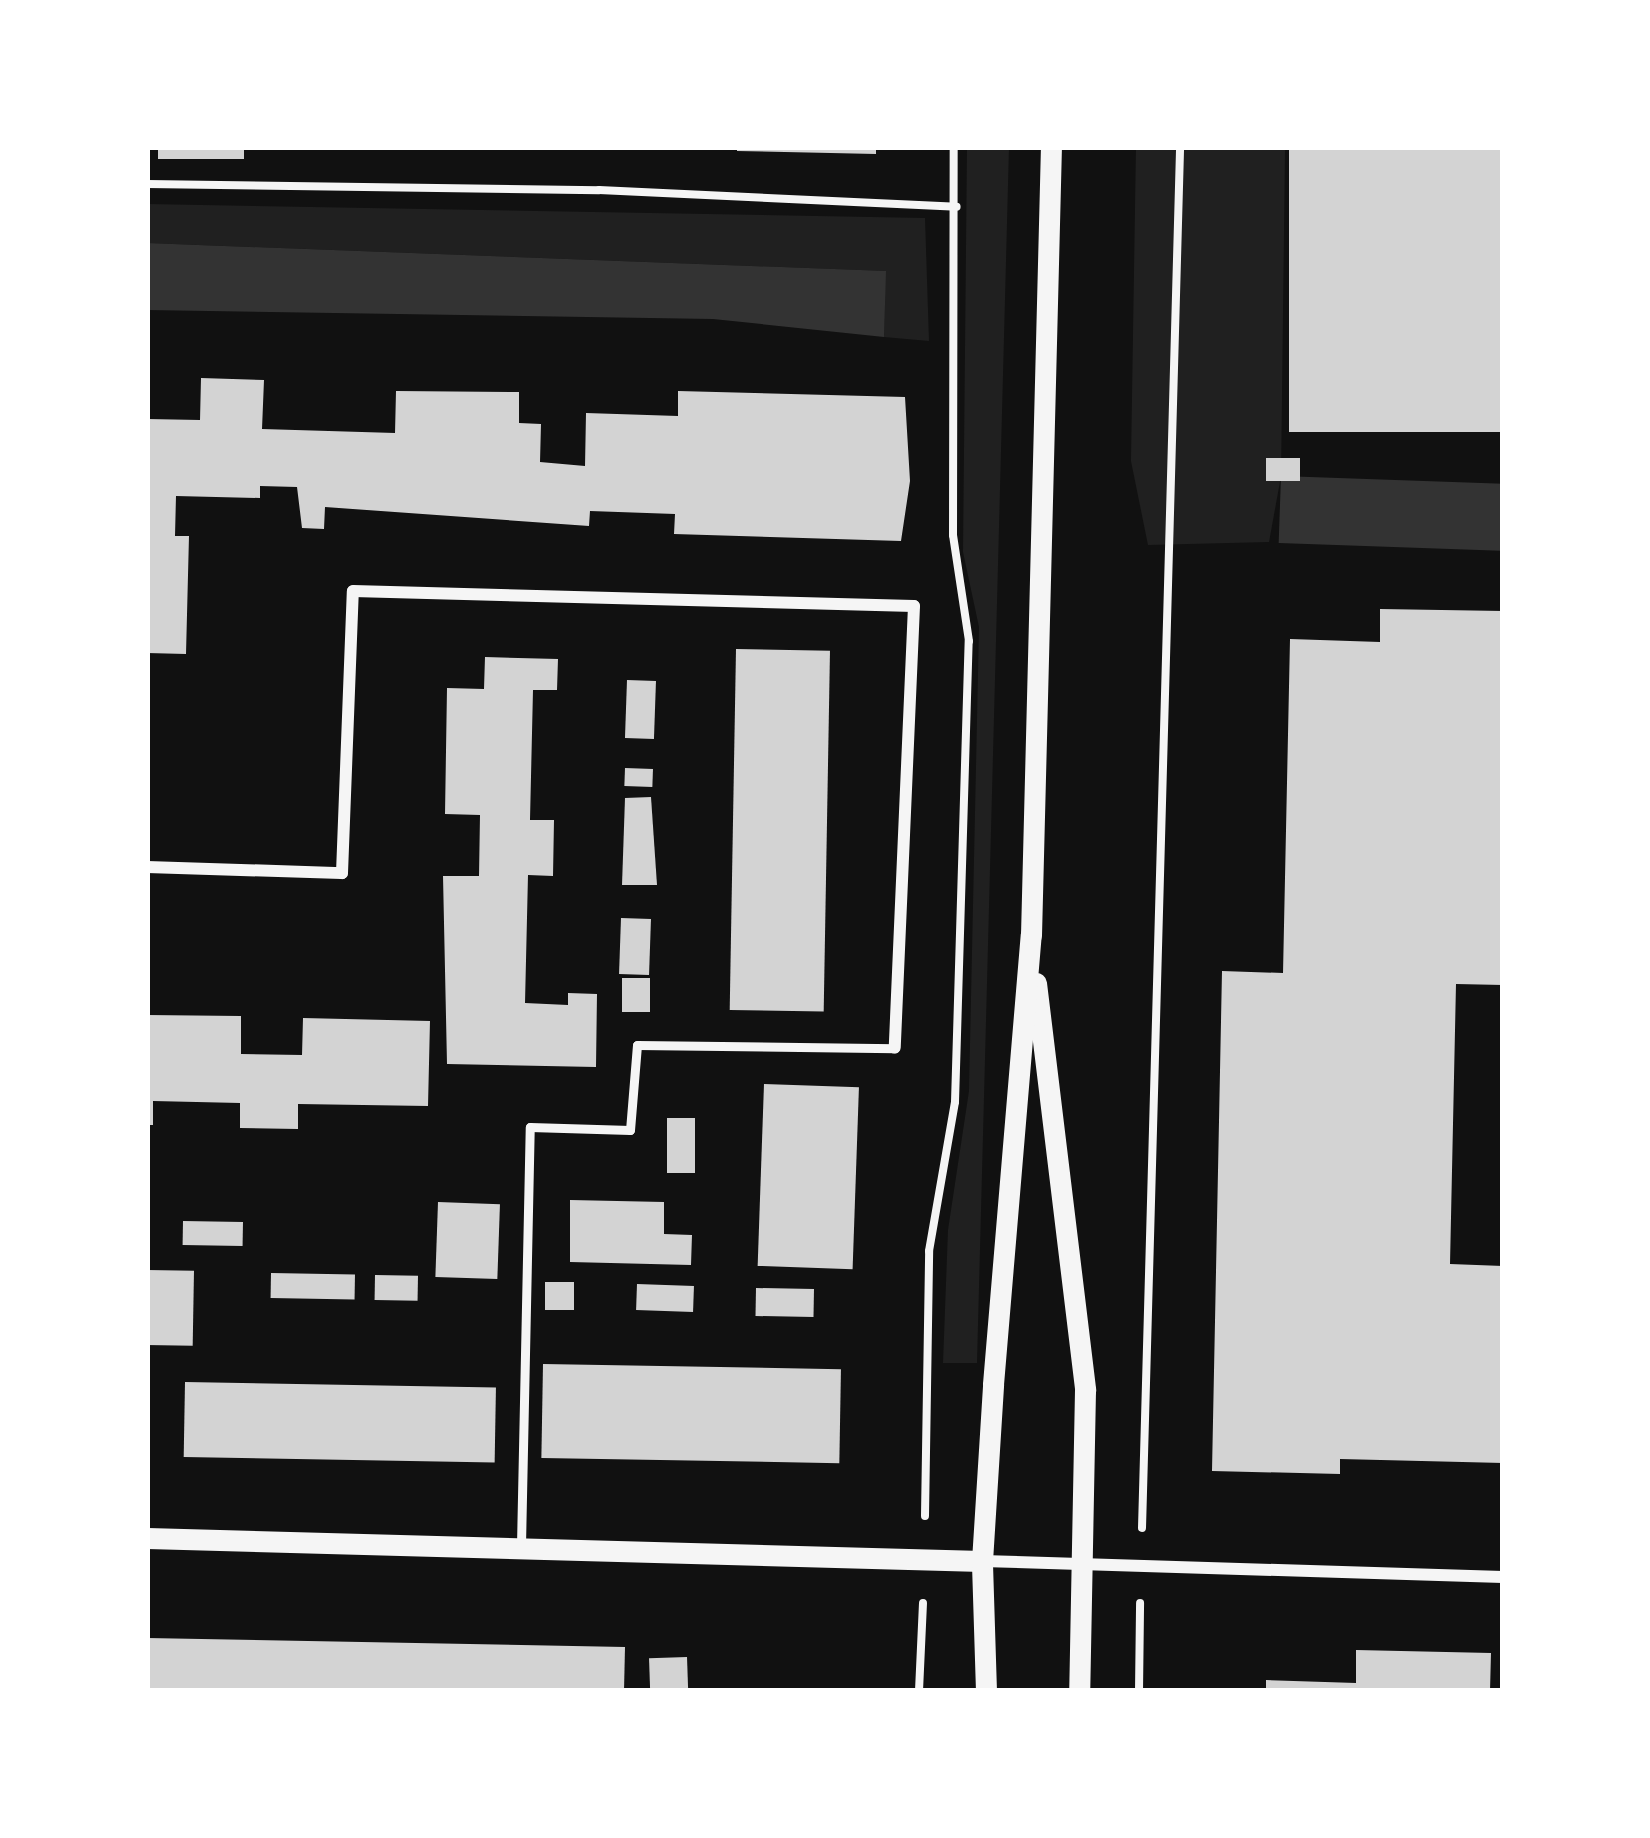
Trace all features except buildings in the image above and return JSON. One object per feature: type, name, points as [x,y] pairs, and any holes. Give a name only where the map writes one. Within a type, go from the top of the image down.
[{"type":"street","points":[[986,1691],[982,1561],[1030,935],[1051,147]]},
{"type":"street","points":[[147,867],[342,873],[353,591],[914,606],[895,1048]]},
{"type":"street","points":[[1030,935],[1084,1390],[1079,1691]]},
{"type":"street","points":[[147,1538],[521,1545],[1503,1577]]},
{"type":"lane","points":[[521,1545],[530,1126],[630,1130],[637,1045],[895,1048]]},
{"type":"path","points":[[919,1691],[929,1251],[955,1102],[969,640],[953,535],[954,147]]},
{"type":"path","points":[[1139,1691],[1180,147]]},
{"type":"path","points":[[147,184],[599,190],[956,207]]},
{"type":"shaded area","points":[[967,147],[1009,147],[977,1363],[943,1363],[948,1230],[969,1091],[979,627],[963,552]]},
{"type":"shaded area","points":[[1136,147],[1285,147],[1281,476],[1269,542],[1148,545],[1131,461]]},
{"type":"shaded area","points":[[147,204],[925,218],[929,341],[884,337],[885,271],[147,243]]},
{"type":"shaded area","points":[[147,243],[886,271],[884,337],[713,319],[147,310]]},
{"type":"shaded area","points":[[1281,476],[1503,484],[1501,551],[1279,543]]}]
